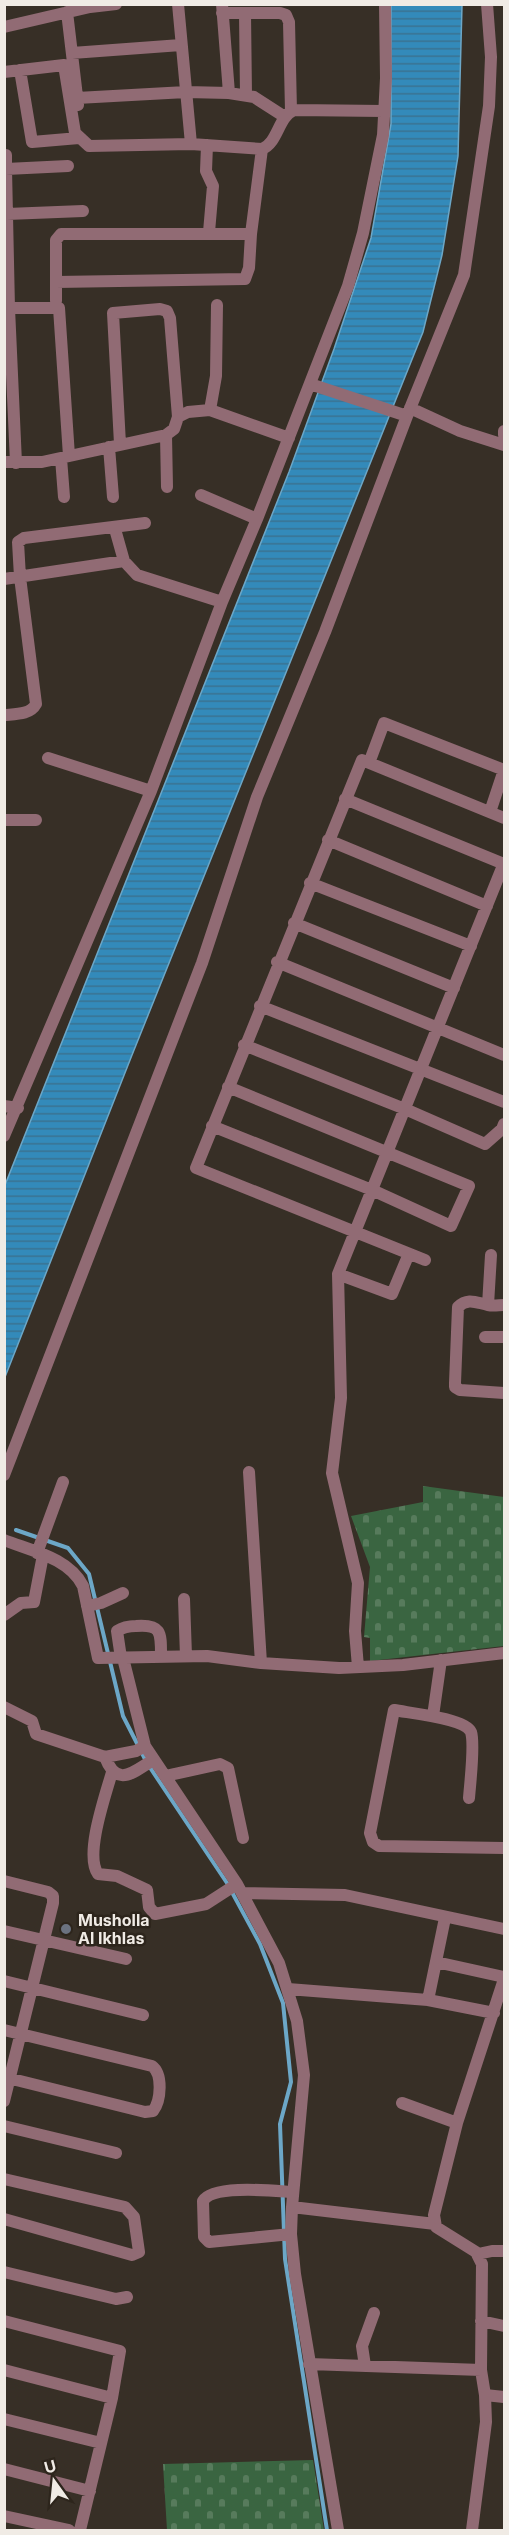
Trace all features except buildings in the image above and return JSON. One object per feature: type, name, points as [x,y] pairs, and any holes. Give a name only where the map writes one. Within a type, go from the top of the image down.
[{"type":"street","points":[[42,4],[44,17]]},
{"type":"street","points":[[4,27],[90,6],[116,4]]},
{"type":"street","points":[[178,4],[191,144]]},
{"type":"street","points":[[4,1136],[18,1108],[151,791],[222,602],[348,286],[363,233],[383,135],[385,4]]},
{"type":"street","points":[[4,1476],[202,963],[257,797],[325,632],[464,274],[489,106],[491,57],[487,4]]},
{"type":"street","points":[[67,12],[75,133],[89,146],[191,144],[262,149],[268,146],[288,114],[288,19],[280,13],[245,13],[222,9],[229,93]]},
{"type":"street","points":[[245,13],[246,95]]},
{"type":"street","points":[[4,72],[70,60],[181,45]]},
{"type":"street","points":[[70,60],[81,140]]},
{"type":"street","points":[[20,70],[32,142],[81,140]]},
{"type":"street","points":[[77,98],[186,92],[229,93],[261,100],[288,114],[384,111]]},
{"type":"street","points":[[207,145],[206,171],[213,186],[209,232]]},
{"type":"street","points":[[56,282],[239,280],[248,274],[262,149]]},
{"type":"street","points":[[6,154],[10,463],[32,463],[65,457],[114,446],[166,435],[174,429],[178,417],[170,318],[167,311],[160,309],[113,313],[114,446],[113,497]]},
{"type":"street","points":[[6,169],[68,166]]},
{"type":"street","points":[[7,214],[83,211]]},
{"type":"street","points":[[56,301],[56,240],[61,234],[209,232],[251,234]]},
{"type":"street","points":[[7,301],[59,308],[65,457],[64,497]]},
{"type":"street","points":[[210,410],[216,376],[216,305]]},
{"type":"street","points":[[310,384],[409,412],[504,445]]},
{"type":"street","points":[[178,417],[188,412],[210,410],[289,438]]},
{"type":"street","points":[[166,435],[167,487]]},
{"type":"street","points":[[201,495],[257,519]]},
{"type":"street","points":[[4,715],[33,710],[36,704],[20,578],[18,546],[20,540],[145,524]]},
{"type":"street","points":[[115,529],[124,561],[137,575],[222,602]]},
{"type":"street","points":[[4,579],[124,561]]},
{"type":"street","points":[[369,763],[384,723],[504,770],[489,812]]},
{"type":"street","points":[[48,758],[151,791]]},
{"type":"street","points":[[425,1260],[196,1168],[277,962],[362,760],[504,818]]},
{"type":"street","points":[[345,799],[504,863],[338,1274],[341,1398],[332,1473],[358,1583],[356,1630],[358,1667]]},
{"type":"street","points":[[4,820],[36,820]]},
{"type":"street","points":[[328,840],[487,906]]},
{"type":"street","points":[[310,883],[471,946]]},
{"type":"street","points":[[294,923],[454,988]]},
{"type":"street","points":[[277,962],[504,1055]]},
{"type":"street","points":[[260,1006],[504,1102]]},
{"type":"street","points":[[244,1046],[405,1109],[485,1144],[502,1129],[504,1124]]},
{"type":"street","points":[[212,1126],[372,1190],[451,1226],[469,1186],[228,1087]]},
{"type":"street","points":[[4,1106],[18,1108]]},
{"type":"street","points":[[488,1305],[491,1255]]},
{"type":"street","points":[[338,1274],[392,1294],[408,1256]]},
{"type":"street","points":[[504,1305],[488,1305],[476,1301],[466,1302],[457,1309],[455,1386],[460,1390],[504,1393]]},
{"type":"street","points":[[485,1337],[504,1337]]},
{"type":"street","points":[[249,1472],[261,1663]]},
{"type":"street","points":[[4,1615],[21,1603],[34,1602],[41,1547],[63,1482]]},
{"type":"street","points":[[4,1540],[41,1547],[78,1576],[92,1605],[97,1657],[216,1657],[261,1663],[358,1667],[504,1653]]},
{"type":"street","points":[[92,1605],[123,1593]]},
{"type":"street","points":[[184,1599],[186,1656]]},
{"type":"street","points":[[162,1657],[158,1630],[154,1626],[127,1626],[117,1631],[116,1658],[141,1748],[149,1763],[165,1776],[279,1963],[297,2021],[304,2075],[292,2207],[284,2236],[295,2274],[338,2530]]},
{"type":"street","points":[[433,1716],[441,1660]]},
{"type":"street","points":[[4,1707],[33,1721],[36,1734],[105,1757],[141,1748]]},
{"type":"street","points":[[469,1798],[472,1754],[470,1730],[459,1722],[394,1710],[373,1812],[370,1833],[372,1839],[379,1846],[504,1848]]},
{"type":"street","points":[[105,1757],[112,1772],[94,1835],[94,1867],[98,1874],[117,1876],[147,1890],[149,1908],[155,1914],[201,1906],[235,1889],[345,1895],[504,1929]]},
{"type":"street","points":[[112,1772],[127,1776],[149,1763]]},
{"type":"street","points":[[165,1776],[220,1764],[225,1765],[228,1768],[243,1838]]},
{"type":"street","points":[[4,1881],[48,1892],[52,1896],[53,1903],[34,1988],[8,2078],[4,2101]]},
{"type":"street","points":[[428,2000],[445,1918]]},
{"type":"street","points":[[4,1931],[126,1959]]},
{"type":"street","points":[[435,2224],[436,2202],[457,2123],[504,1978],[436,1962]]},
{"type":"street","points":[[4,1981],[143,2015]]},
{"type":"street","points":[[288,1989],[428,2000],[494,2013]]},
{"type":"street","points":[[4,2030],[152,2066],[158,2073],[158,2104],[153,2111],[146,2112],[8,2078]]},
{"type":"street","points":[[402,2103],[457,2123]]},
{"type":"street","points":[[4,2126],[116,2153]]},
{"type":"street","points":[[4,2180],[125,2207],[134,2217],[139,2252],[132,2255],[4,2220]]},
{"type":"street","points":[[284,2236],[209,2242],[204,2237],[203,2231],[203,2201],[206,2197],[244,2190],[293,2192]]},
{"type":"street","points":[[292,2207],[435,2224],[443,2233],[478,2254],[482,2264],[481,2370],[486,2422],[472,2530]]},
{"type":"street","points":[[478,2254],[504,2251]]},
{"type":"street","points":[[4,2272],[117,2299],[127,2297]]},
{"type":"street","points":[[365,2366],[362,2346],[375,2313]]},
{"type":"street","points":[[4,2321],[120,2350],[112,2398],[80,2530]]},
{"type":"street","points":[[481,2321],[504,2326]]},
{"type":"street","points":[[309,2364],[481,2370]]},
{"type":"street","points":[[4,2370],[112,2398]]},
{"type":"street","points":[[485,2395],[504,2397]]},
{"type":"street","points":[[4,2419],[101,2443]]},
{"type":"street","points":[[4,2469],[90,2491]]},
{"type":"street","points":[[4,2516],[69,2530]]},
{"type":"green space","points":[[423,1486],[504,1497],[504,1646],[370,1661],[370,1638],[364,1637],[370,1567],[351,1516],[423,1502]]},
{"type":"green space","points":[[313,2460],[324,2530],[167,2530],[163,2464]]},
{"type":"water","points":[[391,5],[462,5],[458,156],[442,255],[423,332],[5,1377],[5,1185],[289,472],[371,238],[391,124]]},
{"type":"waterway","points":[[16,1530],[68,1548],[89,1574],[123,1716],[147,1763],[227,1883],[260,1944],[283,2003],[291,2082],[280,2124],[285,2259],[327,2530]]},
{"type":"place","name":"Musholla Al Ikhlas","points":[[66,1929]]}]
